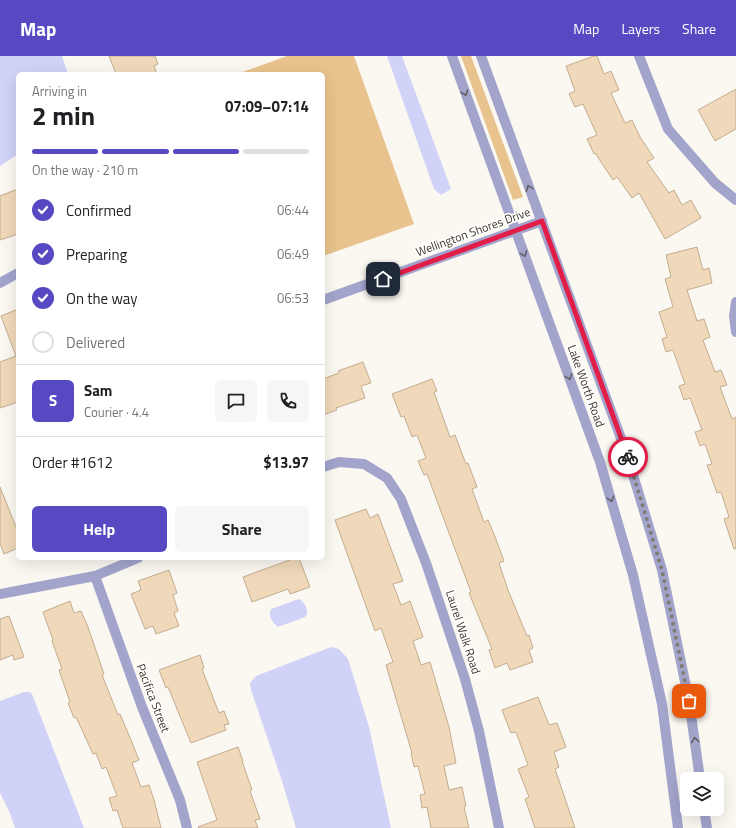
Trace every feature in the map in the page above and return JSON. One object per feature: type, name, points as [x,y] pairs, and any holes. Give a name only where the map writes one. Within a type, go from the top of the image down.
[{"type":"street","name":"Lake Worth Road","points":[[452,56],[600,462],[633,575],[662,704],[678,828]]},
{"type":"street","name":"Lake Worth Road","points":[[481,56],[626,452],[662,570],[689,701],[699,772]]},
{"type":"street","points":[[639,56],[668,129],[715,182],[736,200]]},
{"type":"street","name":"Wellington Shores Drive","points":[[325,299],[542,221]]},
{"type":"street","points":[[0,283],[16,274]]},
{"type":"street","points":[[736,302],[734,316],[736,332]]},
{"type":"street","name":"Laurel Walk Road","points":[[325,466],[338,462],[364,464],[386,478],[401,499],[426,563],[465,679],[479,731],[499,828]]},
{"type":"street","points":[[0,594],[96,576],[133,560]]},
{"type":"street","name":"Pacifica Street","points":[[96,576],[142,707],[180,800],[187,828]]},
{"type":"street","points":[[705,816],[707,828]]},
{"type":"shaded area","points":[[287,56],[354,56],[414,224],[325,255],[325,72],[243,72]]},
{"type":"shaded area","points":[[461,56],[471,56],[523,197],[513,200]]},
{"type":"water","points":[[0,56],[62,56],[67,72],[16,72],[16,155],[0,166]]},
{"type":"water","points":[[387,56],[402,56],[451,189],[441,195],[434,189]]},
{"type":"water","points":[[299,599],[303,602],[307,610],[305,617],[278,627],[271,619],[271,609]]},
{"type":"water","points":[[331,647],[339,649],[348,659],[369,727],[391,828],[296,828],[250,683],[256,676]]},
{"type":"water","points":[[24,692],[29,692],[32,694],[84,828],[15,828],[10,813],[0,793],[0,701]]},
{"type":"building","points":[[109,56],[155,56],[158,64],[154,66],[156,72],[115,72]]},
{"type":"building","points":[[597,56],[604,74],[611,71],[619,90],[611,93],[625,123],[632,120],[640,137],[654,158],[647,162],[669,193],[674,190],[682,205],[691,200],[701,218],[665,239],[639,193],[632,198],[617,177],[613,180],[595,153],[594,154],[587,139],[597,135],[583,104],[575,107],[569,94],[575,91],[566,66]]},
{"type":"building","points":[[736,89],[736,129],[715,141],[698,110]]},
{"type":"building","points":[[16,190],[16,235],[0,240],[0,196]]},
{"type":"building","points":[[697,247],[703,270],[709,268],[712,283],[687,290],[697,321],[704,319],[710,337],[703,340],[715,372],[721,370],[727,385],[720,387],[732,419],[736,417],[736,549],[734,549],[724,519],[729,517],[721,492],[717,493],[707,465],[712,464],[705,444],[700,446],[695,432],[702,430],[690,398],[684,400],[679,386],[685,384],[673,350],[666,352],[662,339],[667,337],[659,312],[673,307],[665,279],[671,277],[666,255]]},
{"type":"building","points":[[16,310],[16,356],[1,316]]},
{"type":"building","points":[[16,356],[16,403],[0,408],[0,362]]},
{"type":"building","points":[[363,362],[371,383],[361,386],[365,398],[336,408],[337,410],[325,414],[325,378],[339,373],[338,371]]},
{"type":"building","points":[[432,379],[437,391],[434,392],[450,437],[455,435],[466,464],[468,463],[477,487],[472,489],[484,522],[488,520],[494,534],[504,561],[499,563],[508,590],[527,636],[529,635],[533,648],[529,650],[533,662],[510,670],[507,663],[495,668],[489,650],[492,649],[469,593],[471,592],[427,474],[424,475],[418,461],[426,458],[417,435],[412,437],[404,416],[401,417],[392,394]]},
{"type":"building","points":[[0,487],[16,527],[16,549],[4,554],[0,543]]},
{"type":"building","points":[[366,509],[370,518],[378,514],[403,581],[393,584],[401,605],[410,601],[423,637],[413,641],[421,665],[430,662],[449,727],[456,763],[444,766],[449,790],[462,787],[466,806],[464,807],[469,828],[431,828],[427,807],[422,808],[420,795],[425,794],[418,766],[414,767],[412,753],[386,665],[393,662],[381,628],[375,631],[335,520]]},
{"type":"building","points":[[290,560],[300,560],[310,587],[290,594],[288,589],[252,602],[243,577]]},
{"type":"building","points":[[169,570],[177,593],[173,595],[178,611],[174,613],[179,626],[156,634],[153,626],[145,629],[131,594],[141,590],[138,581]]},
{"type":"building","points":[[70,601],[74,613],[81,611],[88,627],[104,674],[102,675],[118,715],[120,714],[139,760],[132,763],[141,787],[149,785],[161,828],[123,828],[117,810],[113,811],[109,798],[117,796],[106,767],[102,769],[96,753],[93,754],[76,717],[74,718],[68,703],[70,702],[59,670],[62,669],[43,612]]},
{"type":"building","points":[[9,616],[24,657],[14,660],[13,655],[0,660],[0,619]]},
{"type":"building","points":[[200,655],[204,668],[202,669],[219,713],[224,711],[229,724],[224,725],[226,730],[191,743],[168,687],[166,688],[159,670]]},
{"type":"building","points":[[538,697],[549,725],[557,723],[566,747],[554,752],[559,767],[555,769],[575,828],[535,828],[525,799],[529,797],[518,769],[528,765],[516,732],[511,733],[502,710]]},
{"type":"building","points":[[238,747],[252,790],[250,791],[260,819],[255,820],[258,828],[199,828],[198,827],[217,820],[197,762]]},
{"type":"way so far","points":[[628,457],[662,570],[689,701]]},
{"type":"route","points":[[383,279],[542,221],[628,457]]}]
